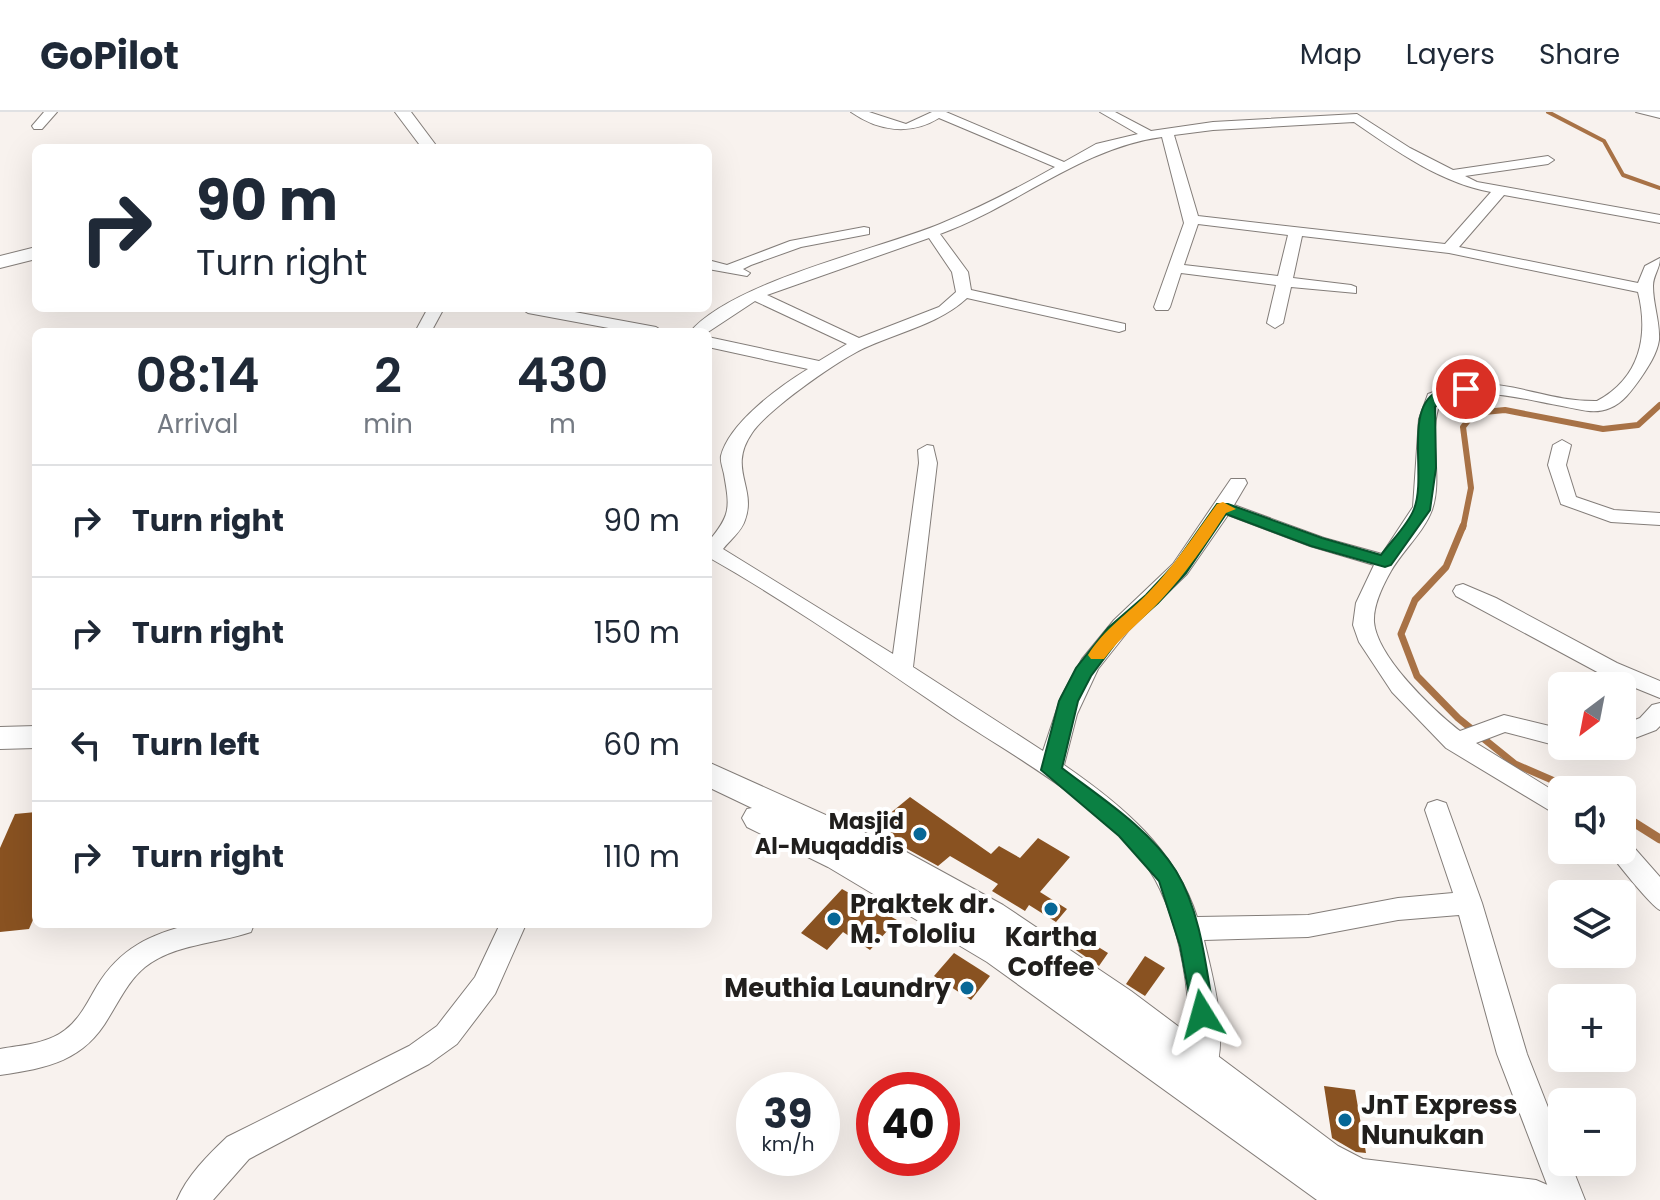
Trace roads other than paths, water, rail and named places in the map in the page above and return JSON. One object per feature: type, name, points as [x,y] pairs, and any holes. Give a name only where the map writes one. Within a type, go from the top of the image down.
[{"type":"main road","points":[[403,112],[427,144]]},
{"type":"main road","points":[[0,262],[32,254]]},
{"type":"main road","points":[[0,738],[32,737]]},
{"type":"main road","points":[[0,755],[32,755]]},
{"type":"main road","points":[[712,776],[862,845],[989,913],[1051,954],[1199,1079],[1351,1200]]},
{"type":"main road","points":[[712,795],[840,858],[941,917],[1324,1160],[1358,1178],[1536,1200]]},
{"type":"street","points":[[38,126],[51,112]]},
{"type":"street","points":[[857,112],[900,130],[911,128],[939,113],[1065,167]]},
{"type":"street","points":[[1106,112],[1149,135]]},
{"type":"street","points":[[1642,112],[1660,114]]},
{"type":"street","points":[[703,328],[717,316],[772,286],[932,232],[1101,147],[1149,135],[1230,124],[1355,115],[1390,142],[1447,174],[1500,191],[1660,219]]},
{"type":"street","points":[[1162,307],[1191,219],[1167,132]]},
{"type":"street","points":[[1447,174],[1548,160]]},
{"type":"street","points":[[1449,249],[1500,191]]},
{"type":"street","points":[[1191,219],[1449,249],[1645,289]]},
{"type":"street","points":[[1275,323],[1296,229]]},
{"type":"street","points":[[730,269],[804,243],[864,231]]},
{"type":"street","points":[[932,232],[960,272],[964,293]]},
{"type":"street","points":[[1548,799],[1456,742],[1408,699],[1365,632],[1363,615],[1385,561],[1422,510],[1429,468],[1427,411],[1434,398],[1466,389],[1594,406],[1606,403],[1631,379],[1651,347],[1654,327],[1645,277],[1652,266],[1660,262]]},
{"type":"street","points":[[712,265],[772,286]]},
{"type":"street","points":[[1175,268],[1351,290]]},
{"type":"street","points":[[964,293],[1119,327]]},
{"type":"street","points":[[712,548],[735,522],[739,504],[730,457],[745,428],[797,383],[859,344],[945,310],[964,293]]},
{"type":"street","points":[[754,295],[859,344]]},
{"type":"street","points":[[549,312],[635,328]]},
{"type":"street","points":[[712,343],[822,367]]},
{"type":"street","points":[[1562,445],[1557,465],[1568,500],[1611,516],[1660,519]]},
{"type":"street","points":[[902,670],[928,463],[927,450]]},
{"type":"street","points":[[1051,770],[1064,713],[1083,673],[1115,632],[1180,569],[1238,483]]},
{"type":"street","points":[[1223,507],[1317,542],[1385,561]]},
{"type":"street","points":[[712,551],[763,580],[1051,770],[1101,807],[1149,853],[1167,875],[1186,929],[1201,995],[1199,1079]]},
{"type":"street","points":[[1463,591],[1500,608],[1608,671],[1660,690]]},
{"type":"street","points":[[1636,729],[1648,724],[1660,711]]},
{"type":"street","points":[[1456,742],[1510,723],[1548,734]]},
{"type":"street","points":[[1437,810],[1469,903],[1512,1054],[1569,1200]]},
{"type":"street","points":[[1635,864],[1660,899]]},
{"type":"street","points":[[1186,929],[1308,926],[1398,909],[1469,903]]},
{"type":"street","points":[[0,1062],[36,1057],[83,1032],[119,976],[136,958],[155,948],[227,928]]},
{"type":"street","points":[[193,1200],[220,1165],[238,1148],[368,1082],[447,1035],[485,985],[511,928]]},
{"type":"waterway","points":[[1548,112],[1604,141],[1623,175],[1660,188]]},
{"type":"waterway","points":[[1463,528],[1471,488],[1463,427],[1474,413],[1505,410],[1603,429],[1638,425],[1660,405]]},
{"type":"waterway","points":[[1463,526],[1446,567],[1415,600],[1401,634],[1417,676],[1458,718],[1515,764],[1548,778]]},
{"type":"waterway","points":[[1636,824],[1660,839]]},
{"type":"place","name":"Masjid Al-Muqaddis","points":[[920,834]]},
{"type":"place","name":"Kartha Coffee","points":[[1051,909]]},
{"type":"place","name":"Praktek dr. M. Tololiu","points":[[834,919]]},
{"type":"place","name":"Meuthia Laundry","points":[[967,988]]},
{"type":"place","name":"JnT Express Nunukan","points":[[1345,1120]]}]
